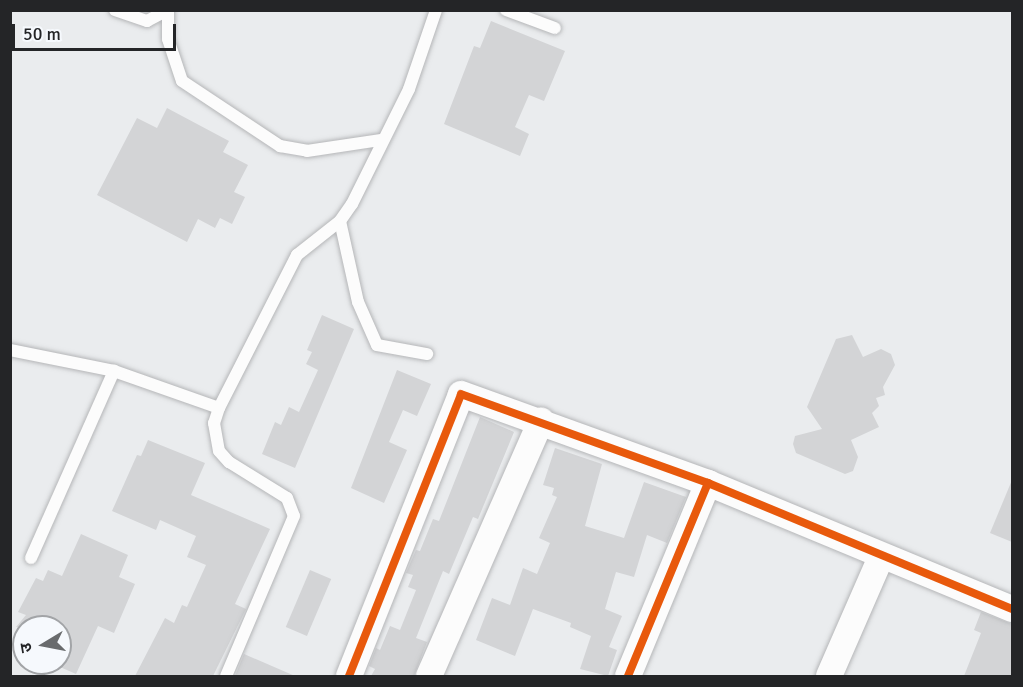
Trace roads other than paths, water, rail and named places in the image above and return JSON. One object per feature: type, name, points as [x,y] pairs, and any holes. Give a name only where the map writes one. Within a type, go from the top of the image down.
[{"type":"street","points":[[349,676],[461,394],[708,483],[881,557],[1012,609]]},
{"type":"street","points":[[429,676],[541,421]]},
{"type":"street","points":[[628,676],[708,483]]},
{"type":"street","points":[[829,676],[881,557]]},
{"type":"lane","points":[[115,10],[147,21],[168,10],[168,39],[182,81],[280,146],[307,151],[381,140]]},
{"type":"lane","points":[[226,676],[294,516],[287,498],[229,462],[219,451],[214,423],[219,408],[289,267],[306,246],[340,221],[363,184],[381,140],[425,52],[436,10]]},
{"type":"lane","points":[[506,10],[555,28]]},
{"type":"lane","points":[[340,221],[358,302],[377,345],[427,354]]},
{"type":"lane","points":[[10,350],[114,371],[219,408]]},
{"type":"lane","points":[[31,558],[114,371]]}]
